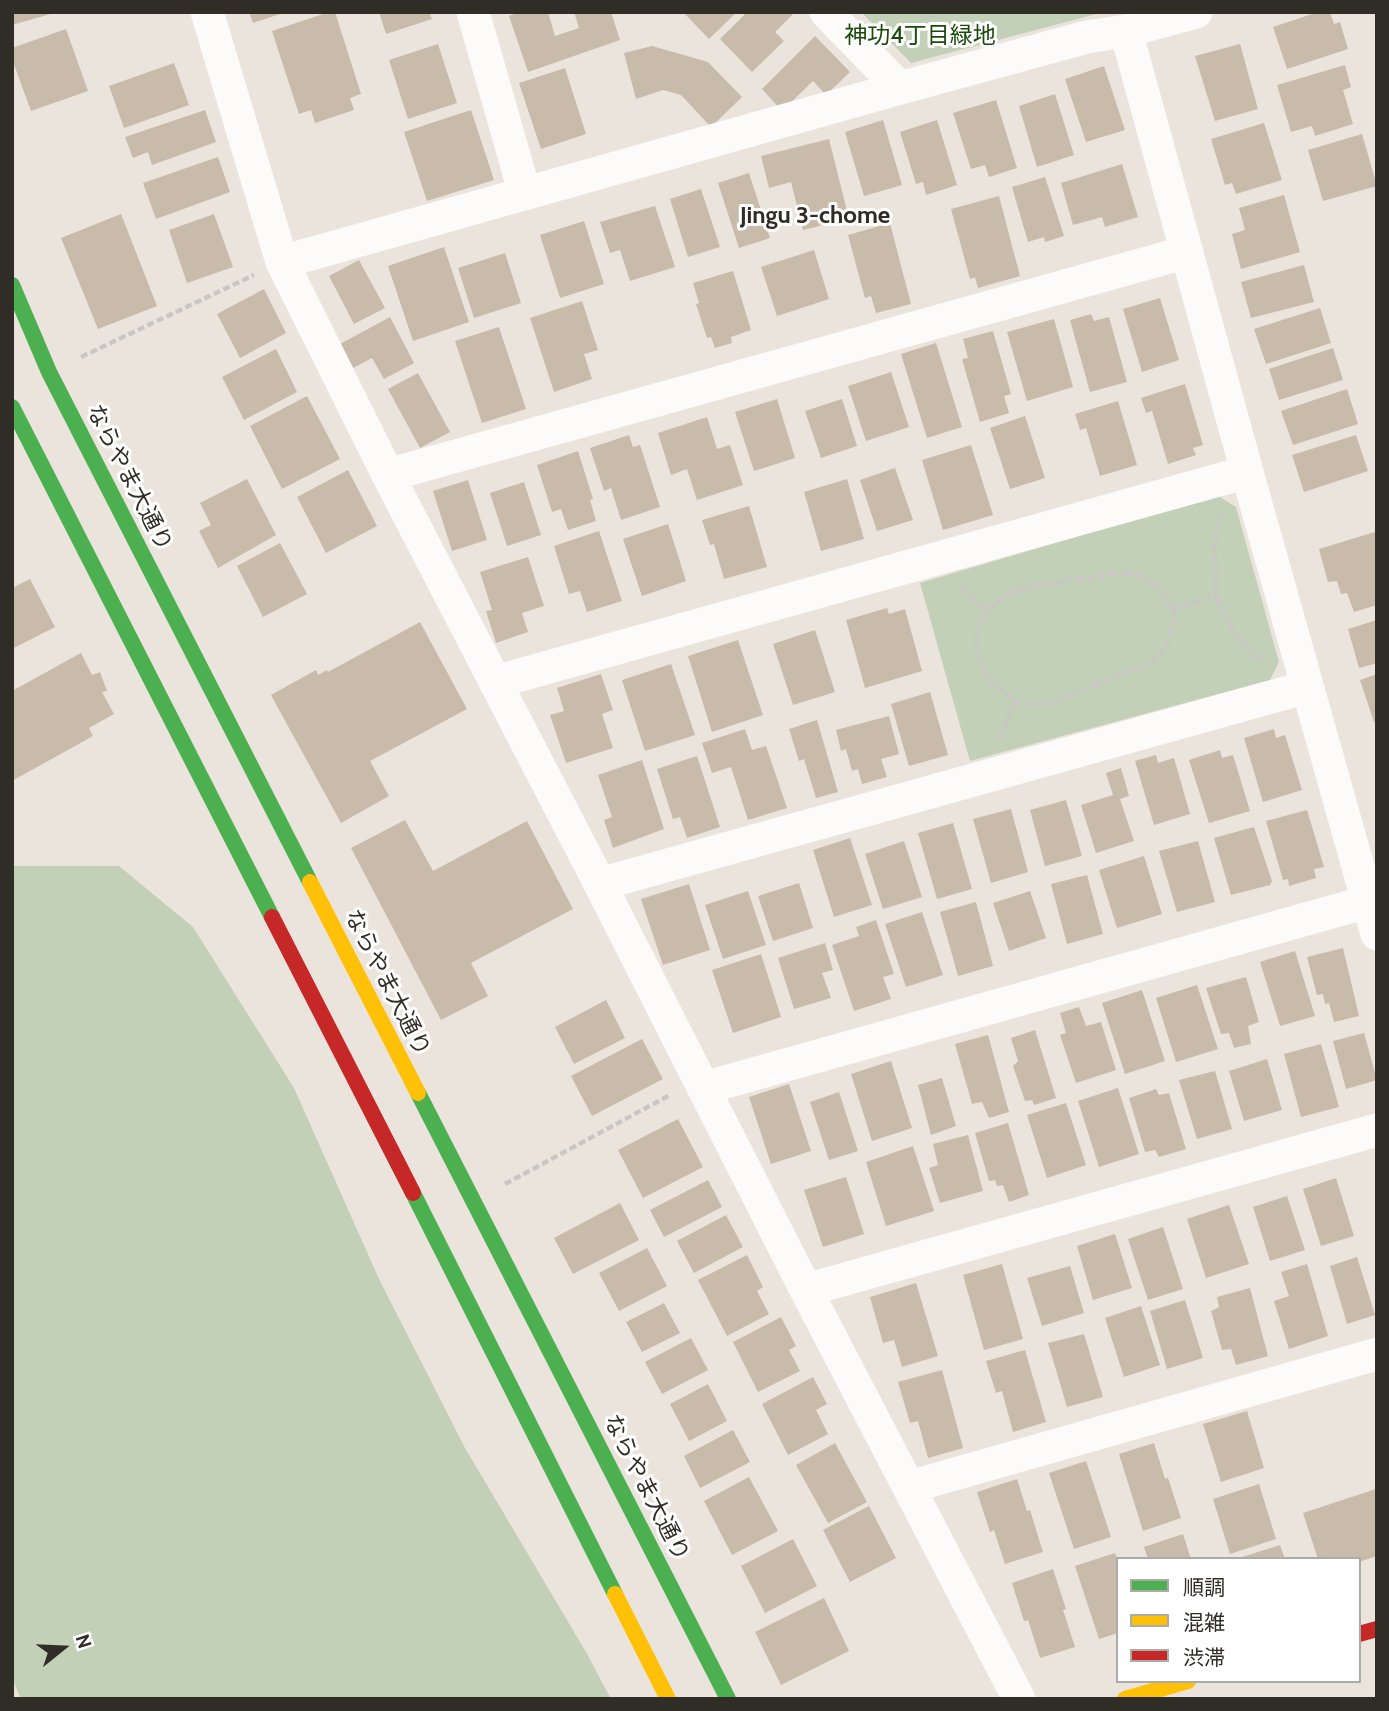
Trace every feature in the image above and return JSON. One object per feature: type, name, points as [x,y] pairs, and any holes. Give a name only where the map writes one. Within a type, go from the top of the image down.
[{"type":"street","points":[[207,12],[282,262],[388,475],[1019,1699]]},
{"type":"street","points":[[473,12],[525,194]]},
{"type":"street","points":[[826,12],[900,88]]},
{"type":"street","points":[[282,262],[900,88],[1087,37],[1126,31],[1196,12]]},
{"type":"street","points":[[1126,31],[1377,934]]},
{"type":"street","points":[[388,475],[1187,251]]},
{"type":"street","name":"ならやま大通り","points":[[12,285],[49,372],[728,1699]]},
{"type":"street","points":[[12,407],[668,1699]]},
{"type":"street","points":[[495,682],[1247,471]]},
{"type":"street","points":[[600,884],[1307,687]]},
{"type":"street","points":[[704,1088],[1367,902]]},
{"type":"street","points":[[806,1290],[1377,1130]]},
{"type":"street","points":[[909,1487],[1377,1354]]},
{"type":"street","points":[[1125,1699],[1181,1683]]},
{"type":"path","points":[[74,360],[282,262]]},
{"type":"path","points":[[1247,471],[1225,507],[1216,528],[1216,596],[1234,634],[1255,656],[1307,687]]},
{"type":"path","points":[[1125,572],[1144,578],[1158,587],[1172,608],[1172,626],[1165,647],[1152,662],[1048,704],[1015,701],[989,679],[980,663],[976,638],[982,620],[993,606],[1013,592],[1125,572]]},
{"type":"path","points":[[1172,608],[1216,596]]},
{"type":"path","points":[[500,1186],[684,1088],[704,1088]]},
{"type":"green space","name":"神功4丁目緑地","points":[[861,12],[1104,12],[911,63]]},
{"type":"green space","points":[[1217,495],[1236,507],[1279,662],[1270,680],[970,761],[920,583]]},
{"type":"green space","points":[[12,866],[119,866],[193,927],[294,1088],[379,1279],[465,1448],[611,1699],[21,1699],[12,1678]]},
{"type":"building","points":[[12,12],[54,12],[54,13],[12,25]]},
{"type":"building","points":[[249,12],[283,12],[283,13],[253,23]]},
{"type":"building","points":[[335,12],[361,94],[350,98],[354,110],[315,123],[311,110],[299,114],[272,31]]},
{"type":"building","points":[[379,12],[429,12],[432,19],[386,34]]},
{"type":"building","points":[[519,12],[548,12],[555,36],[579,28],[574,12],[611,12],[620,40],[528,72],[509,16]]},
{"type":"building","points":[[683,12],[737,12],[709,39]]},
{"type":"building","points":[[747,12],[795,12],[775,32],[784,41],[752,72],[720,39]]},
{"type":"building","points":[[1318,12],[1330,12],[1334,24],[1340,22],[1348,49],[1287,69],[1273,27]]},
{"type":"building","points":[[66,29],[88,91],[31,111],[12,59],[12,48]]},
{"type":"building","points":[[815,36],[850,72],[826,95],[813,81],[782,111],[762,89]]},
{"type":"building","points":[[438,44],[457,103],[408,119],[389,60]]},
{"type":"building","points":[[1240,44],[1258,109],[1215,121],[1195,56]]},
{"type":"building","points":[[652,46],[708,62],[742,97],[711,127],[681,95],[663,90],[636,99],[624,53]]},
{"type":"building","points":[[174,63],[189,105],[124,128],[109,86]]},
{"type":"building","points":[[1345,65],[1351,87],[1343,90],[1353,124],[1315,136],[1312,126],[1291,132],[1277,85]]},
{"type":"building","points":[[1104,66],[1125,130],[1086,142],[1065,79]]},
{"type":"building","points":[[565,68],[586,134],[541,149],[519,83]]},
{"type":"building","points":[[1055,94],[1074,155],[1037,167],[1019,106]]},
{"type":"building","points":[[996,100],[1017,168],[989,177],[985,165],[971,169],[953,113]]},
{"type":"building","points":[[205,110],[216,142],[152,165],[148,152],[133,158],[125,137]]},
{"type":"building","points":[[471,110],[494,180],[427,201],[404,132]]},
{"type":"building","points":[[883,120],[902,185],[864,196],[845,132]]},
{"type":"building","points":[[937,120],[957,185],[926,195],[923,182],[916,184],[900,132]]},
{"type":"building","points":[[1264,123],[1282,180],[1236,194],[1232,183],[1225,185],[1211,139]]},
{"type":"building","points":[[1362,134],[1377,186],[1323,201],[1308,150]]},
{"type":"building","points":[[829,139],[849,219],[803,230],[791,182],[769,188],[761,156]]},
{"type":"building","points":[[218,157],[230,192],[156,219],[143,183]]},
{"type":"building","points":[[1122,164],[1138,217],[1105,227],[1102,217],[1073,225],[1061,183]]},
{"type":"building","points":[[749,173],[770,238],[739,248],[718,183]]},
{"type":"building","points":[[1045,177],[1064,236],[1045,242],[1044,237],[1028,242],[1012,187]]},
{"type":"building","points":[[701,189],[720,247],[688,257],[670,199]]},
{"type":"building","points":[[1284,195],[1300,252],[1241,269],[1232,234],[1245,230],[1239,208]]},
{"type":"building","points":[[999,196],[1020,276],[978,288],[975,277],[970,279],[951,209]]},
{"type":"building","points":[[655,206],[675,267],[630,281],[620,250],[610,253],[600,222]]},
{"type":"building","points":[[121,214],[157,306],[98,329],[61,238]]},
{"type":"building","points":[[214,214],[233,267],[187,283],[169,230]]},
{"type":"building","points":[[584,221],[604,284],[560,298],[540,235]]},
{"type":"building","points":[[890,223],[911,304],[876,313],[871,296],[865,298],[848,235]]},
{"type":"building","points":[[444,247],[469,322],[413,341],[388,266]]},
{"type":"building","points":[[814,250],[829,299],[777,316],[761,267]]},
{"type":"building","points":[[505,253],[521,303],[474,318],[458,268]]},
{"type":"building","points":[[359,260],[385,308],[354,324],[329,276]]},
{"type":"building","points":[[1304,265],[1314,302],[1251,318],[1241,282]]},
{"type":"building","points":[[733,271],[751,330],[731,337],[732,343],[715,348],[711,337],[707,338],[696,304],[699,303],[693,283]]},
{"type":"building","points":[[264,289],[286,333],[240,358],[217,314]]},
{"type":"building","points":[[1160,298],[1179,360],[1142,372],[1123,309]]},
{"type":"building","points":[[582,301],[598,350],[584,354],[592,379],[554,392],[530,318]]},
{"type":"building","points":[[1320,308],[1331,343],[1266,364],[1254,329]]},
{"type":"building","points":[[1091,314],[1094,321],[1109,317],[1127,382],[1090,392],[1070,320]]},
{"type":"building","points":[[390,317],[414,363],[384,379],[372,358],[353,368],[340,344]]},
{"type":"building","points":[[1054,319],[1073,387],[1027,401],[1007,332]]},
{"type":"building","points":[[499,327],[526,409],[482,423],[455,341]]},
{"type":"building","points":[[993,331],[1011,394],[1004,396],[1009,413],[980,422],[962,359],[968,358],[963,339]]},
{"type":"building","points":[[936,343],[962,427],[927,438],[901,354]]},
{"type":"building","points":[[1333,348],[1343,380],[1279,400],[1269,369]]},
{"type":"building","points":[[276,349],[297,392],[244,420],[222,377]]},
{"type":"building","points":[[891,372],[909,427],[866,441],[848,386]]},
{"type":"building","points":[[418,373],[450,432],[420,448],[388,389]]},
{"type":"building","points":[[1185,384],[1203,445],[1193,448],[1196,455],[1168,464],[1152,411],[1146,413],[1141,398]]},
{"type":"building","points":[[1347,389],[1358,424],[1293,445],[1281,411]]},
{"type":"building","points":[[307,396],[340,459],[282,489],[250,426]]},
{"type":"building","points":[[777,399],[795,458],[754,471],[735,412]]},
{"type":"building","points":[[842,399],[857,446],[821,458],[805,411]]},
{"type":"building","points":[[1118,401],[1137,465],[1100,476],[1086,428],[1080,430],[1075,414]]},
{"type":"building","points":[[1025,416],[1045,478],[1010,489],[990,428]]},
{"type":"building","points":[[707,417],[717,449],[730,445],[743,485],[697,500],[687,469],[671,475],[658,433]]},
{"type":"building","points":[[629,435],[633,447],[640,445],[660,507],[621,520],[611,488],[604,491],[590,448]]},
{"type":"building","points":[[1356,435],[1368,471],[1304,492],[1292,455]]},
{"type":"building","points":[[971,445],[993,515],[943,530],[922,460]]},
{"type":"building","points":[[578,451],[593,499],[590,500],[596,521],[568,530],[561,509],[552,512],[537,465]]},
{"type":"building","points":[[895,468],[913,520],[877,531],[860,480]]},
{"type":"building","points":[[348,470],[377,526],[326,553],[297,497]]},
{"type":"building","points":[[247,479],[276,535],[218,568],[199,531],[211,525],[200,503]]},
{"type":"building","points":[[847,479],[864,539],[821,551],[804,492]]},
{"type":"building","points":[[468,480],[487,540],[452,551],[433,491]]},
{"type":"building","points":[[524,482],[541,535],[507,546],[490,493]]},
{"type":"building","points":[[749,506],[767,567],[724,579],[714,544],[710,545],[702,520]]},
{"type":"building","points":[[668,524],[686,581],[642,596],[623,539]]},
{"type":"building","points":[[599,531],[622,601],[587,612],[580,591],[569,594],[554,546]]},
{"type":"building","points":[[1375,532],[1377,605],[1354,612],[1347,593],[1341,594],[1337,581],[1328,582],[1319,549]]},
{"type":"building","points":[[280,543],[307,594],[263,617],[237,566]]},
{"type":"building","points":[[528,557],[544,606],[522,613],[528,632],[496,643],[486,611],[492,610],[480,572]]},
{"type":"building","points":[[30,579],[55,627],[12,649],[12,588]]},
{"type":"building","points":[[887,608],[889,614],[905,609],[922,671],[865,688],[846,620]]},
{"type":"building","points":[[1377,620],[1377,663],[1359,668],[1348,629]]},
{"type":"building","points":[[420,622],[467,709],[370,761],[389,796],[341,823],[271,695],[316,670],[318,675],[327,670],[328,672]]},
{"type":"building","points":[[815,630],[835,692],[793,705],[773,644]]},
{"type":"building","points":[[738,640],[763,715],[712,732],[688,656]]},
{"type":"building","points":[[81,653],[92,675],[100,672],[107,691],[102,692],[114,714],[89,728],[93,736],[12,781],[12,691]]},
{"type":"building","points":[[671,664],[695,735],[645,751],[622,680]]},
{"type":"building","points":[[601,674],[613,710],[602,714],[613,748],[566,763],[550,715],[564,711],[557,688]]},
{"type":"building","points":[[1377,674],[1377,722],[1374,722],[1360,680]]},
{"type":"building","points":[[930,692],[948,755],[909,766],[891,704]]},
{"type":"building","points":[[889,716],[899,754],[881,759],[887,777],[862,784],[858,769],[852,771],[846,749],[841,751],[836,730]]},
{"type":"building","points":[[817,720],[838,792],[816,798],[804,759],[799,761],[789,729]]},
{"type":"building","points":[[745,729],[752,750],[766,746],[787,808],[748,820],[731,767],[712,773],[702,743]]},
{"type":"building","points":[[1274,729],[1276,738],[1285,735],[1302,790],[1263,802],[1244,738]]},
{"type":"building","points":[[1220,750],[1222,758],[1233,755],[1250,811],[1209,823],[1189,760]]},
{"type":"building","points":[[1156,755],[1158,763],[1174,758],[1190,814],[1154,825],[1135,761]]},
{"type":"building","points":[[697,756],[720,827],[687,838],[680,817],[673,819],[657,769]]},
{"type":"building","points":[[642,760],[664,829],[613,848],[604,820],[612,817],[598,775]]},
{"type":"building","points":[[1121,768],[1129,796],[1120,799],[1134,841],[1096,853],[1081,805],[1113,795],[1106,773]]},
{"type":"building","points":[[1066,800],[1082,856],[1045,866],[1030,810]]},
{"type":"building","points":[[1011,809],[1028,872],[991,883],[973,819]]},
{"type":"building","points":[[1307,810],[1324,867],[1314,869],[1316,878],[1289,886],[1288,879],[1283,880],[1266,821]]},
{"type":"building","points":[[405,820],[433,871],[527,821],[573,909],[471,963],[488,996],[441,1020],[351,848]]},
{"type":"building","points":[[953,823],[972,889],[937,899],[918,833]]},
{"type":"building","points":[[1254,827],[1272,881],[1270,885],[1231,895],[1214,838]]},
{"type":"building","points":[[850,838],[872,905],[834,917],[813,850]]},
{"type":"building","points":[[904,841],[922,897],[883,909],[865,854]]},
{"type":"building","points":[[1198,841],[1215,902],[1177,912],[1159,851]]},
{"type":"building","points":[[1144,856],[1162,914],[1117,928],[1099,870]]},
{"type":"building","points":[[1087,875],[1103,934],[1067,944],[1051,884]]},
{"type":"building","points":[[799,883],[813,928],[773,941],[758,896]]},
{"type":"building","points":[[689,884],[710,950],[663,965],[641,899]]},
{"type":"building","points":[[748,891],[766,945],[723,959],[705,905]]},
{"type":"building","points":[[1030,891],[1046,938],[1009,951],[993,903]]},
{"type":"building","points":[[976,902],[993,966],[958,976],[940,912]]},
{"type":"building","points":[[922,912],[943,975],[906,987],[885,924]]},
{"type":"building","points":[[876,920],[894,974],[883,977],[891,999],[854,1011],[832,945],[859,936],[856,927]]},
{"type":"building","points":[[825,943],[833,970],[822,973],[831,998],[794,1009],[778,958]]},
{"type":"building","points":[[1343,948],[1359,1016],[1334,1022],[1329,1003],[1325,1004],[1323,994],[1317,995],[1307,957]]},
{"type":"building","points":[[1295,951],[1315,1016],[1280,1026],[1260,962]]},
{"type":"building","points":[[761,954],[781,1017],[733,1033],[712,970]]},
{"type":"building","points":[[1246,977],[1259,1022],[1248,1026],[1251,1044],[1234,1048],[1229,1033],[1221,1034],[1206,988]]},
{"type":"building","points":[[1197,985],[1218,1049],[1176,1062],[1156,998]]},
{"type":"building","points":[[1142,990],[1165,1061],[1125,1074],[1102,1003]]},
{"type":"building","points":[[606,1000],[625,1038],[574,1064],[555,1027]]},
{"type":"building","points":[[1079,1007],[1086,1026],[1101,1022],[1116,1070],[1076,1083],[1060,1035],[1066,1033],[1060,1013]]},
{"type":"building","points":[[1035,1030],[1056,1098],[1034,1105],[1032,1100],[1025,1101],[1013,1066],[1018,1061],[1011,1038]]},
{"type":"building","points":[[1364,1033],[1377,1080],[1346,1089],[1333,1041]]},
{"type":"building","points":[[988,1035],[1009,1112],[989,1118],[982,1102],[972,1104],[955,1044]]},
{"type":"building","points":[[642,1039],[663,1079],[592,1116],[571,1076]]},
{"type":"building","points":[[1321,1044],[1339,1107],[1301,1117],[1284,1054]]},
{"type":"building","points":[[1267,1059],[1282,1110],[1244,1121],[1229,1071]]},
{"type":"building","points":[[891,1061],[912,1128],[872,1141],[851,1074]]},
{"type":"building","points":[[1215,1071],[1232,1129],[1197,1139],[1179,1080]]},
{"type":"building","points":[[942,1078],[956,1126],[931,1135],[918,1085]]},
{"type":"building","points":[[789,1084],[811,1151],[771,1164],[749,1097]]},
{"type":"building","points":[[1118,1088],[1139,1154],[1099,1167],[1078,1101]]},
{"type":"building","points":[[1156,1089],[1159,1095],[1169,1093],[1186,1149],[1159,1157],[1155,1150],[1145,1152],[1129,1098]]},
{"type":"building","points":[[839,1092],[858,1151],[829,1160],[810,1102]]},
{"type":"building","points":[[1066,1103],[1086,1165],[1047,1178],[1027,1115]]},
{"type":"building","points":[[678,1119],[703,1167],[643,1198],[618,1150]]},
{"type":"building","points":[[1008,1123],[1029,1195],[1009,1202],[1003,1185],[997,1186],[995,1180],[989,1181],[975,1133]]},
{"type":"building","points":[[968,1135],[983,1191],[940,1203],[929,1168],[938,1165],[933,1144]]},
{"type":"building","points":[[913,1146],[934,1211],[886,1226],[866,1162]]},
{"type":"building","points":[[846,1177],[864,1234],[823,1247],[804,1190]]},
{"type":"building","points":[[1336,1178],[1354,1236],[1321,1246],[1303,1189]]},
{"type":"building","points":[[708,1180],[722,1207],[664,1237],[650,1210]]},
{"type":"building","points":[[1287,1196],[1305,1250],[1270,1261],[1253,1207]]},
{"type":"building","points":[[620,1203],[639,1240],[573,1274],[554,1238]]},
{"type":"building","points":[[1229,1205],[1249,1264],[1206,1278],[1187,1219]]},
{"type":"building","points":[[726,1215],[743,1247],[694,1273],[677,1241]]},
{"type":"building","points":[[1163,1227],[1183,1289],[1148,1300],[1128,1239]]},
{"type":"building","points":[[1115,1234],[1132,1288],[1093,1300],[1077,1246]]},
{"type":"building","points":[[647,1248],[667,1286],[619,1311],[599,1273]]},
{"type":"building","points":[[747,1255],[763,1287],[757,1291],[769,1314],[727,1336],[698,1280]]},
{"type":"building","points":[[1357,1257],[1375,1315],[1347,1324],[1330,1266]]},
{"type":"building","points":[[1002,1264],[1023,1339],[984,1350],[963,1275]]},
{"type":"building","points":[[1307,1264],[1328,1336],[1289,1349],[1274,1301],[1289,1296],[1281,1272]]},
{"type":"building","points":[[1070,1266],[1084,1313],[1042,1326],[1027,1278]]},
{"type":"building","points":[[916,1283],[938,1356],[902,1367],[894,1340],[883,1343],[870,1297]]},
{"type":"building","points":[[1250,1288],[1268,1356],[1236,1365],[1231,1349],[1222,1350],[1211,1311],[1219,1307],[1217,1297]]},
{"type":"building","points":[[1185,1300],[1203,1358],[1167,1369],[1150,1311]]},
{"type":"building","points":[[664,1303],[680,1333],[642,1352],[626,1322]]},
{"type":"building","points":[[1141,1306],[1160,1365],[1124,1377],[1105,1318]]},
{"type":"building","points":[[781,1317],[796,1346],[789,1350],[800,1371],[758,1392],[733,1342]]},
{"type":"building","points":[[1084,1334],[1103,1397],[1067,1407],[1048,1343]]},
{"type":"building","points":[[691,1338],[708,1370],[662,1394],[645,1362]]},
{"type":"building","points":[[1025,1350],[1046,1422],[1013,1432],[1002,1391],[996,1393],[986,1361]]},
{"type":"building","points":[[942,1370],[963,1448],[928,1458],[918,1421],[910,1423],[898,1382]]},
{"type":"building","points":[[813,1377],[827,1404],[816,1410],[828,1434],[788,1455],[762,1404]]},
{"type":"building","points":[[708,1384],[727,1421],[689,1441],[670,1404]]},
{"type":"building","points":[[1247,1411],[1264,1468],[1221,1482],[1203,1424]]},
{"type":"building","points":[[733,1430],[750,1462],[700,1488],[684,1456]]},
{"type":"building","points":[[835,1443],[867,1502],[828,1523],[796,1465]]},
{"type":"building","points":[[1154,1443],[1181,1518],[1143,1531],[1119,1454]]},
{"type":"building","points":[[1086,1461],[1111,1537],[1074,1549],[1049,1473]]},
{"type":"building","points":[[749,1477],[778,1531],[732,1555],[704,1501]]},
{"type":"building","points":[[1017,1479],[1043,1552],[1005,1564],[994,1530],[990,1532],[977,1492]]},
{"type":"building","points":[[1259,1484],[1276,1539],[1230,1554],[1213,1499]]},
{"type":"building","points":[[1376,1489],[1377,1556],[1361,1561],[1361,1557],[1317,1557],[1303,1513]]},
{"type":"building","points":[[869,1506],[896,1558],[850,1582],[823,1530]]},
{"type":"building","points":[[1183,1534],[1190,1557],[1147,1557],[1144,1547]]},
{"type":"building","points":[[793,1539],[817,1586],[765,1613],[741,1566]]},
{"type":"building","points":[[1280,1545],[1284,1557],[1242,1557]]},
{"type":"building","points":[[1115,1553],[1116,1634],[1099,1639],[1075,1566]]},
{"type":"building","points":[[1053,1569],[1075,1647],[1040,1658],[1012,1583]]},
{"type":"building","points":[[824,1598],[849,1651],[781,1685],[755,1632]]},
{"type":"traffic: fast","points":[[12,285],[49,372],[310,882]]},
{"type":"traffic: fast","points":[[12,407],[272,917]]},
{"type":"traffic: fast","points":[[418,1093],[728,1699]]},
{"type":"traffic: fast","points":[[413,1193],[615,1594]]},
{"type":"traffic: slow","points":[[310,882],[418,1093]]},
{"type":"traffic: slow","points":[[615,1594],[668,1699]]},
{"type":"traffic: slow","points":[[1125,1699],[1181,1683]]},
{"type":"traffic: jam","points":[[272,917],[413,1193]]},
{"type":"traffic: jam","points":[[1361,1633],[1377,1629]]},
{"type":"district","name":"Jingu 3-chome","points":[[815,216]]}]
